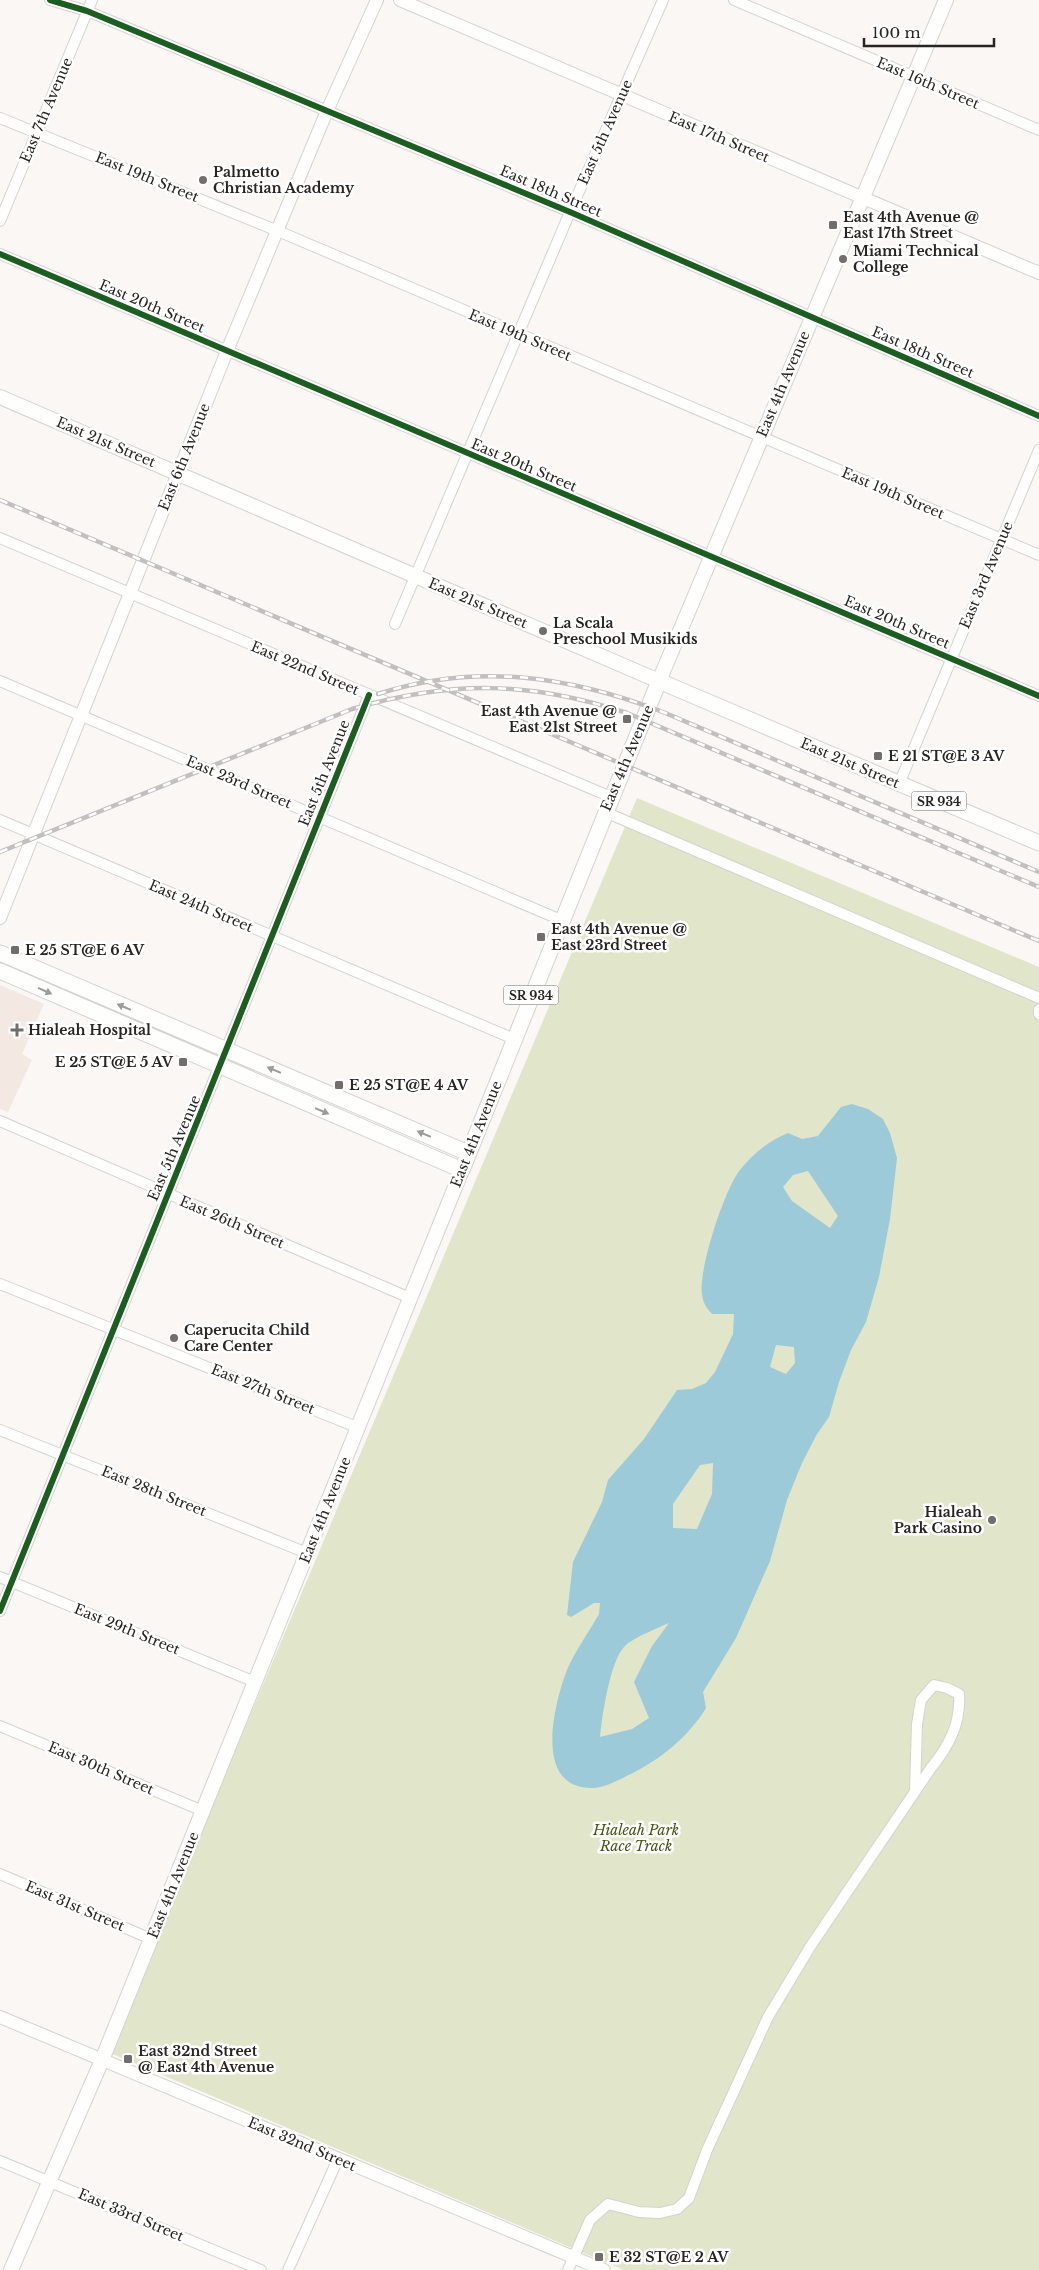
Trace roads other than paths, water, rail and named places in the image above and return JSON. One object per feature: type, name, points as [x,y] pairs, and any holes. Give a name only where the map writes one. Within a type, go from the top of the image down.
[{"type":"main road","name":"East 4th Avenue","points":[[11,2270],[102,2060],[359,1428],[561,920],[710,555],[946,0]]},
{"type":"main road","name":"East 21st Street","points":[[0,397],[1039,843]]},
{"type":"main road","points":[[0,953],[468,1153]]},
{"type":"main road","points":[[0,971],[462,1170]]},
{"type":"street","name":"East 18th Street","points":[[50,0],[88,11],[570,212],[1039,416]]},
{"type":"street","name":"East 7th Avenue","points":[[0,221],[92,0]]},
{"type":"street","name":"East 6th Avenue","points":[[0,918],[227,352],[327,110],[377,0]]},
{"type":"street","name":"East 17th Street","points":[[400,0],[620,96],[1039,273]]},
{"type":"street","name":"East 5th Avenue","points":[[395,624],[570,212],[663,0]]},
{"type":"street","name":"East 16th Street","points":[[734,0],[1039,130]]},
{"type":"street","name":"East 19th Street","points":[[0,118],[278,230],[1039,555]]},
{"type":"street","name":"East 20th Street","points":[[0,254],[468,455],[710,555],[1039,696]]},
{"type":"street","name":"East 3rd Avenue","points":[[900,784],[1039,450]]},
{"type":"street","name":"East 22nd Street","points":[[0,538],[369,695],[608,805],[1039,998]]},
{"type":"street","name":"East 23rd Street","points":[[0,680],[561,920]]},
{"type":"street","name":"East 5th Avenue","points":[[0,1611],[228,1050],[369,695]]},
{"type":"street","name":"East 24th Street","points":[[0,820],[514,1039]]},
{"type":"street","name":"East 26th Street","points":[[0,1121],[410,1298]]},
{"type":"street","name":"East 27th Street","points":[[0,1284],[359,1428]]},
{"type":"street","name":"East 28th Street","points":[[0,1430],[307,1553]]},
{"type":"street","name":"East 29th Street","points":[[0,1577],[255,1682]]},
{"type":"street","points":[[570,2264],[590,2220],[608,2204],[639,2212],[660,2213],[677,2209],[689,2198],[708,2150],[768,2017],[810,1947],[947,1748],[956,1725],[960,1705],[959,1694],[946,1688],[934,1686],[921,1700],[917,1724],[915,1792]]},
{"type":"street","name":"East 30th Street","points":[[0,1726],[203,1811]]},
{"type":"street","name":"East 31st Street","points":[[0,1874],[151,1939]]},
{"type":"street","name":"East 32nd Street","points":[[0,2017],[338,2159],[570,2264],[604,2270]]},
{"type":"street","points":[[288,2270],[338,2159]]},
{"type":"street","name":"East 33rd Street","points":[[0,2161],[262,2270]]},
{"type":"water","points":[[852,1104],[868,1109],[883,1119],[890,1133],[897,1158],[890,1219],[879,1277],[866,1322],[851,1350],[829,1417],[817,1434],[802,1463],[787,1500],[770,1561],[736,1638],[703,1692],[706,1708],[683,1737],[664,1753],[633,1773],[604,1786],[594,1788],[575,1785],[562,1775],[555,1761],[552,1742],[553,1723],[567,1670],[599,1614],[600,1603],[594,1603],[571,1617],[567,1615],[573,1562],[602,1502],[608,1480],[644,1439],[677,1390],[692,1389],[706,1383],[715,1372],[733,1334],[734,1314],[712,1314],[703,1300],[702,1283],[708,1249],[720,1211],[734,1180],[750,1159],[767,1144],[788,1133],[802,1139],[818,1136],[841,1107]],"holes":[[[808,1171],[838,1216],[830,1228],[792,1201],[783,1187],[793,1175]],[[776,1345],[794,1347],[795,1363],[786,1374],[770,1367]],[[713,1463],[712,1494],[697,1529],[673,1528],[673,1504],[700,1465]],[[669,1623],[652,1646],[634,1682],[649,1718],[632,1729],[600,1737],[608,1690],[619,1654],[633,1640]]]},
{"type":"railway","points":[[0,500],[1039,941]]},
{"type":"railway","points":[[378,694],[415,684],[451,678],[486,676],[557,682],[593,689],[663,712],[1039,872]]},
{"type":"railway","points":[[0,852],[352,709],[423,693],[490,688],[557,695],[591,702],[627,713],[1039,887]]},
{"type":"place","name":"Palmetto Christian Academy","points":[[203,180]]},
{"type":"place","name":"East 4th Avenue @ East 17th Street","points":[[833,225]]},
{"type":"place","name":"Miami Technical College","points":[[843,259]]},
{"type":"place","name":"La Scala Preschool Musikids","points":[[543,631]]},
{"type":"place","name":"East 4th Avenue @ East 21st Street","points":[[627,719]]},
{"type":"place","name":"E 21 ST@E 3 AV","points":[[878,756]]},
{"type":"place","name":"East 4th Avenue @ East 23rd Street","points":[[541,937]]},
{"type":"place","name":"E 25 ST@E 6 AV","points":[[15,950]]},
{"type":"place","name":"Hialeah Hospital","points":[[17,1030]]},
{"type":"place","name":"E 25 ST@E 5 AV","points":[[183,1062]]},
{"type":"place","name":"E 25 ST@E 4 AV","points":[[339,1085]]},
{"type":"place","name":"Caperucita Child Care Center","points":[[174,1338]]},
{"type":"place","name":"Hialeah Park Casino","points":[[992,1520]]},
{"type":"place","name":"East 32nd Street @ East 4th Avenue","points":[[128,2059]]},
{"type":"place","name":"E 32 ST@E 2 AV","points":[[599,2257]]},
{"type":"park label","name":"Hialeah Park Race Track","points":[[636,1838]]}]
